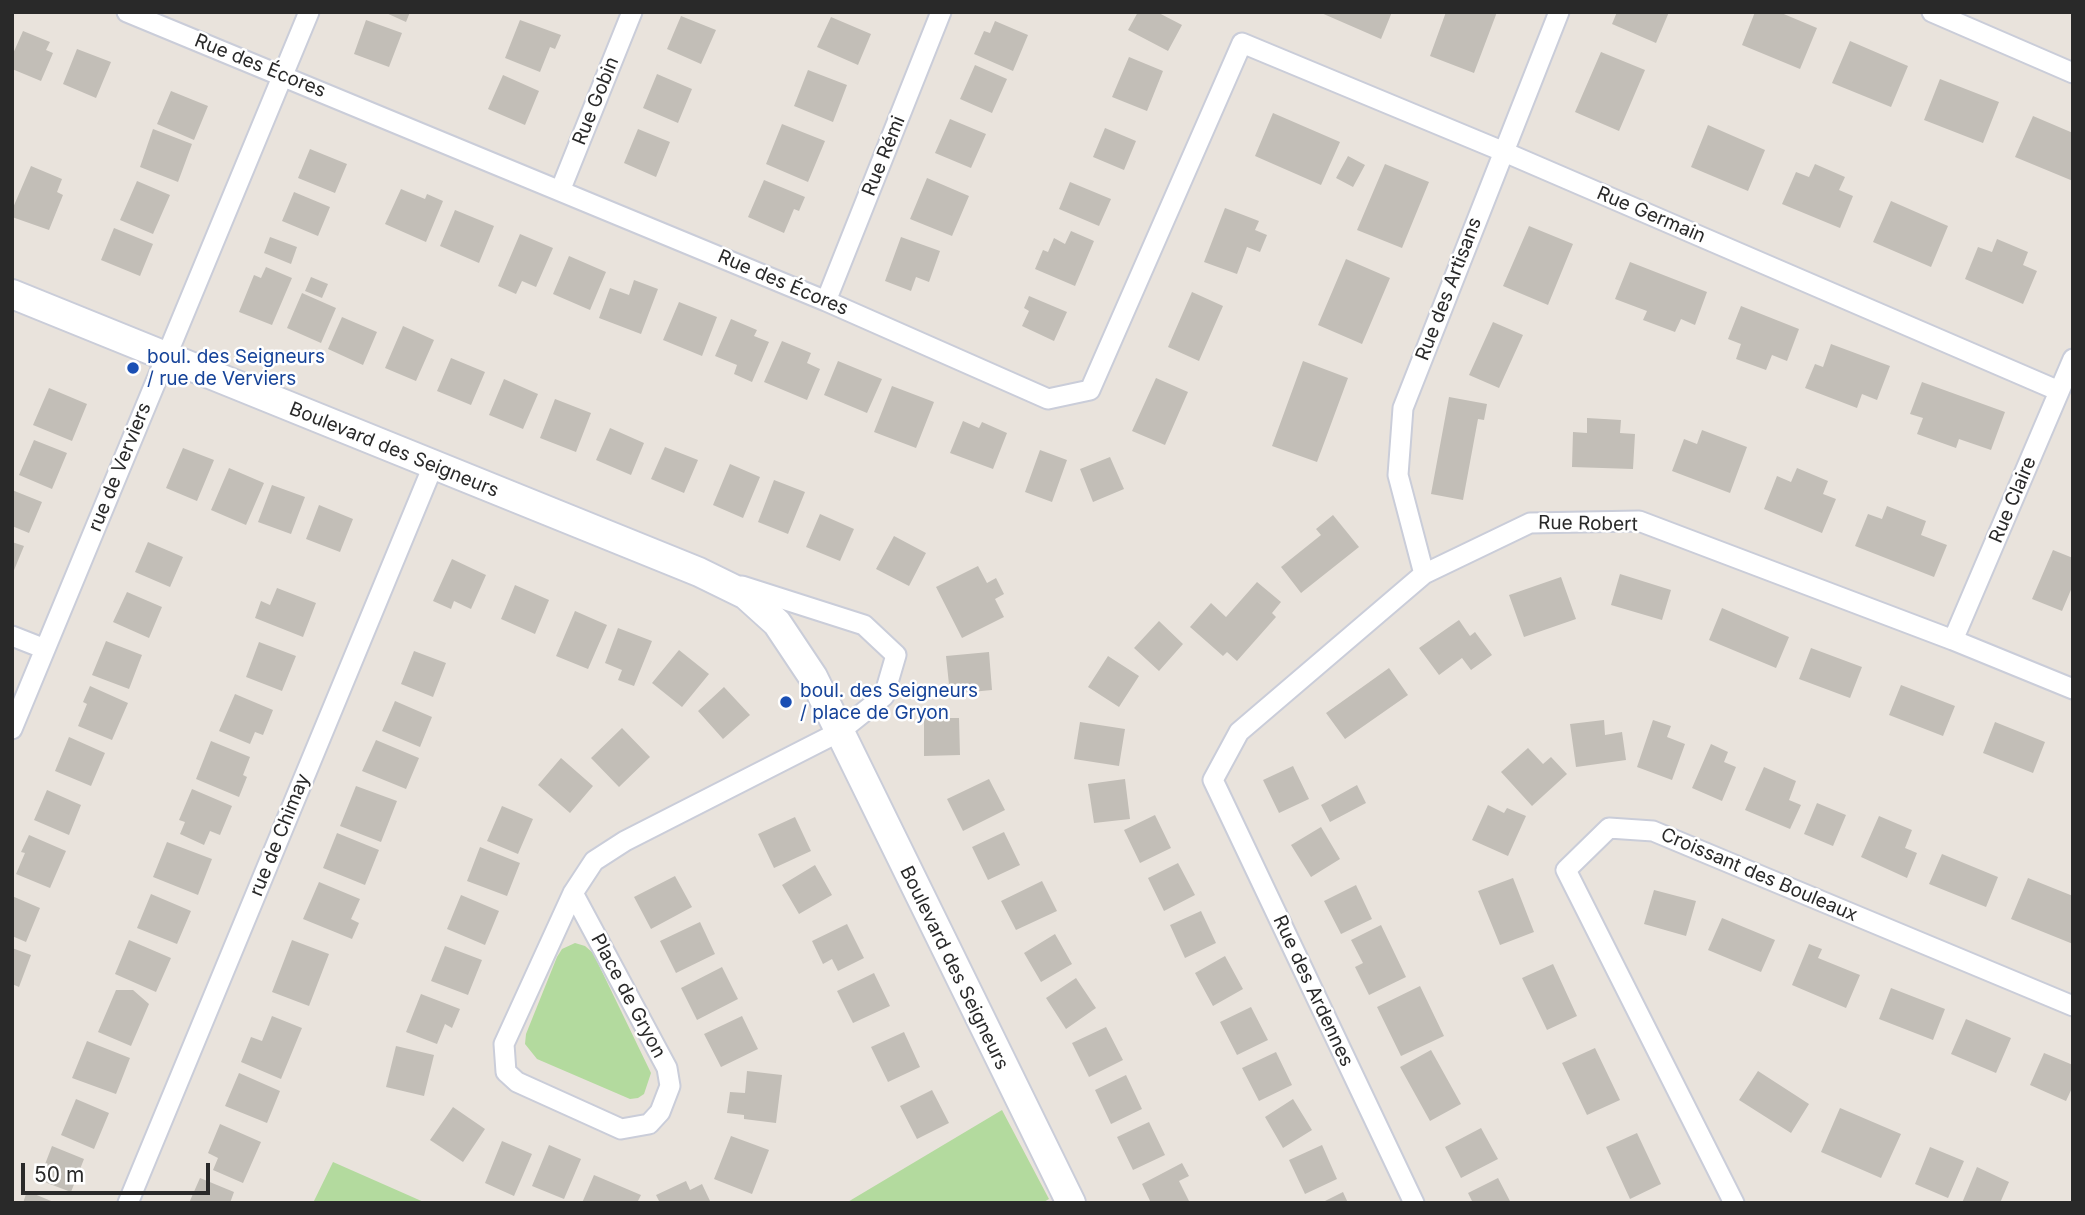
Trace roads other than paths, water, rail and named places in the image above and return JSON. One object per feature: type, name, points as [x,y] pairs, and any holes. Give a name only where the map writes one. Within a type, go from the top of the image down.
[{"type":"street","name":"Rue des Écores","points":[[127,12],[826,301],[1048,398],[1090,390],[1242,43]]},
{"type":"street","name":"rue de Verviers","points":[[12,729],[309,12]]},
{"type":"street","name":"Rue Gobin","points":[[560,191],[632,12]]},
{"type":"street","name":"Rue Rémi","points":[[826,301],[942,12]]},
{"type":"street","name":"Rue des Artisans","points":[[1424,574],[1398,475],[1403,408],[1559,12]]},
{"type":"street","points":[[1932,12],[2073,73]]},
{"type":"street","name":"Rue Germain","points":[[1242,43],[1502,151],[2059,391]]},
{"type":"street","name":"Boulevard des Seigneurs","points":[[12,295],[699,572],[864,625],[896,655],[884,696],[839,733]]},
{"type":"street","name":"Rue Claire","points":[[1953,640],[2073,359]]},
{"type":"street","name":"rue de Chimay","points":[[128,1203],[433,466]]},
{"type":"street","name":"Rue Robert","points":[[1213,779],[1239,732],[1424,574],[1530,523],[1639,522],[1953,640],[2073,689]]},
{"type":"street","name":"Boulevard des Seigneurs","points":[[699,572],[746,595],[777,623],[813,677],[1071,1203]]},
{"type":"street","points":[[12,636],[45,649]]},
{"type":"street","name":"Place de Gryon","points":[[573,893],[667,1068],[670,1086],[660,1112],[649,1124],[621,1129],[517,1082],[506,1072],[504,1044],[573,893],[594,861],[625,841],[839,733]]},
{"type":"street","name":"Rue des Ardennes","points":[[1213,779],[1414,1203]]},
{"type":"street","name":"Croissant des Bouleaux","points":[[1734,1203],[1566,870],[1609,828],[1653,831],[2073,1006]]},
{"type":"place","name":"boul. des Seigneurs / rue de Verviers","points":[[133,368]]},
{"type":"place","name":"boul. des Seigneurs / place de Gryon","points":[[786,702]]}]
